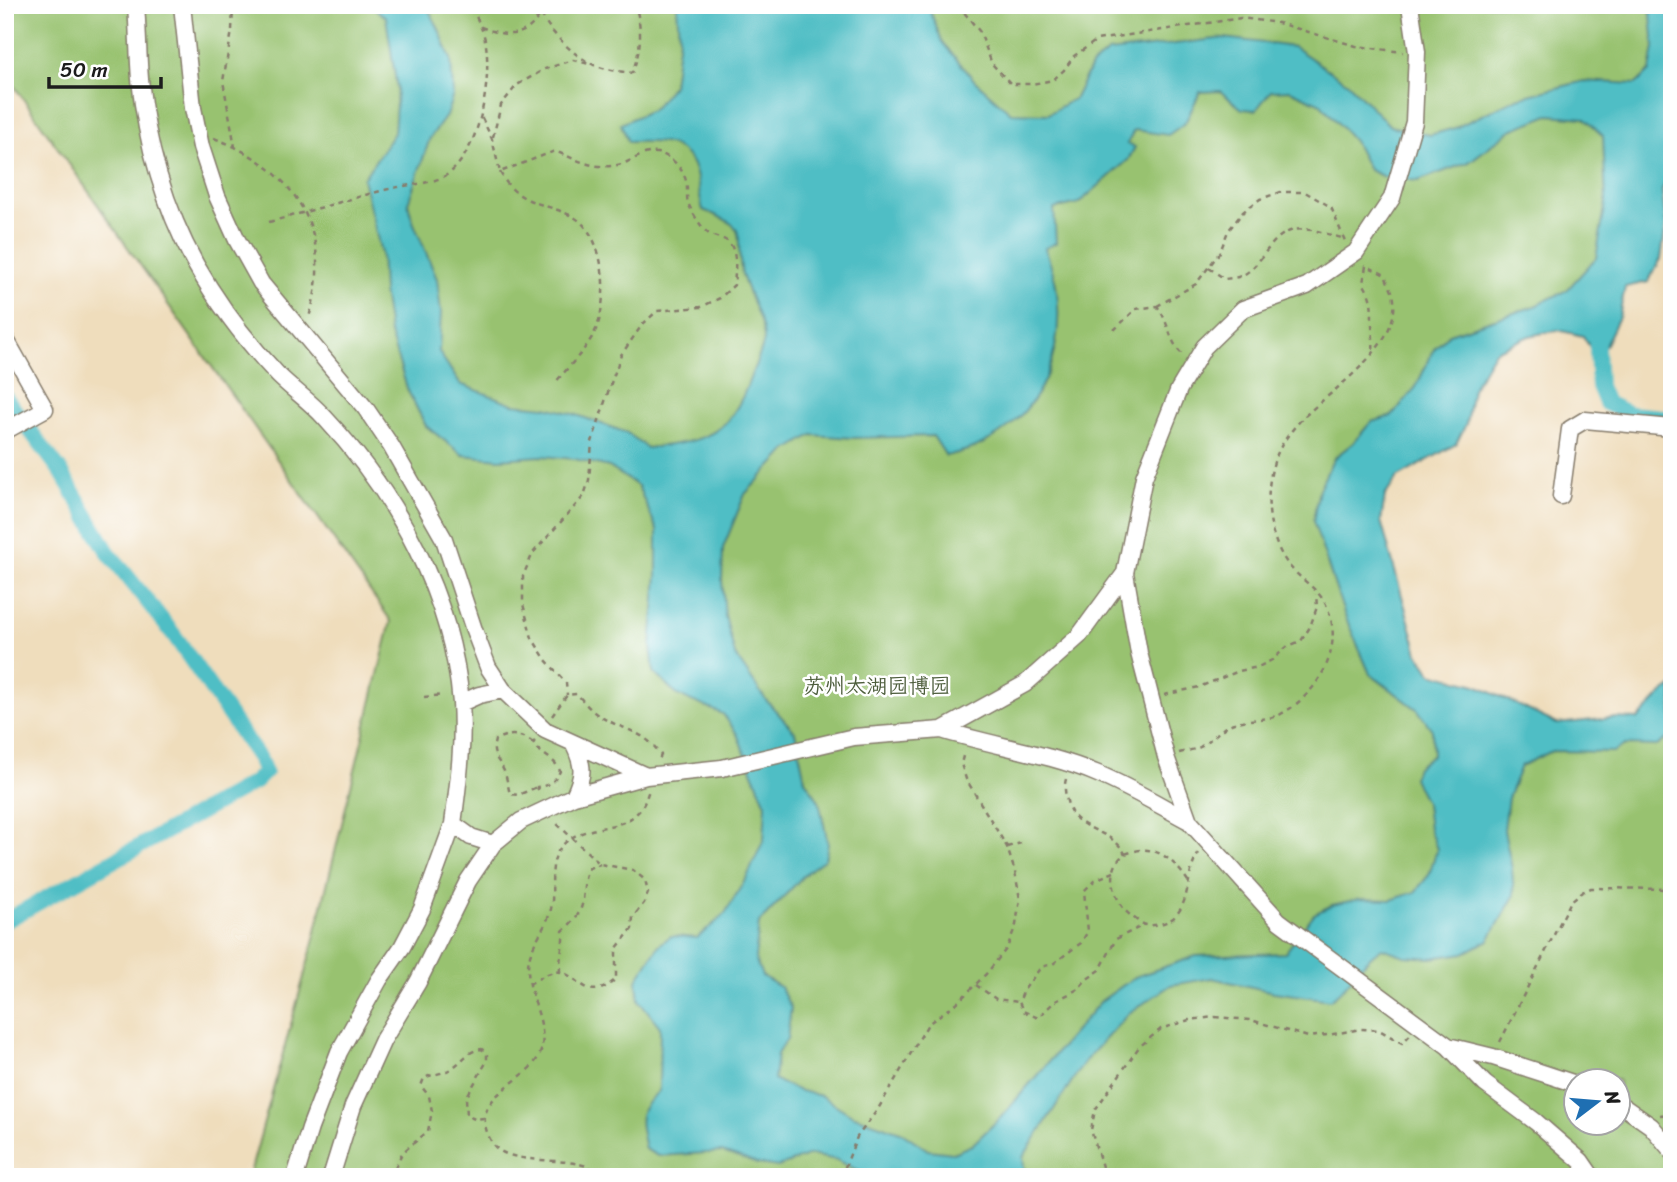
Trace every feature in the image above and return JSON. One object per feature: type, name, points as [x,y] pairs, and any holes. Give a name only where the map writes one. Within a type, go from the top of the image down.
[{"type":"street","points":[[136,5],[142,93],[151,146],[168,204],[196,264],[234,323],[278,374],[324,417],[373,474],[408,531],[431,582],[449,639],[461,703],[459,767],[453,824],[422,909],[339,1052],[310,1128],[295,1177]]},
{"type":"street","points":[[182,5],[192,108],[217,196],[237,240],[261,284],[366,410],[417,490],[444,539],[488,667],[503,690],[545,730],[574,745],[650,776]]},
{"type":"street","points":[[1410,5],[1416,52],[1413,122],[1392,198],[1356,252],[1307,286],[1243,309],[1204,347],[1179,389],[1144,477],[1125,573],[1139,653],[1166,757],[1189,821],[1279,922],[1448,1046],[1485,1084],[1536,1122],[1581,1161],[1592,1177]]},
{"type":"street","points":[[5,338],[45,409],[7,430]]},
{"type":"street","points":[[1561,496],[1570,429],[1585,421],[1672,428]]},
{"type":"street","points":[[942,730],[1025,684],[1079,636],[1125,573]]},
{"type":"street","points":[[461,703],[479,695],[503,690]]},
{"type":"street","points":[[331,1177],[353,1106],[383,1040],[418,982],[468,881],[493,844],[521,821],[546,807],[574,796],[650,776],[722,768],[854,737],[942,730],[1047,757],[1097,774],[1189,821]]},
{"type":"street","points":[[574,745],[582,762],[582,780],[574,796]]},
{"type":"street","points":[[453,824],[471,837],[493,844]]},
{"type":"street","points":[[1448,1046],[1493,1057],[1562,1079]]},
{"type":"street","points":[[1632,1113],[1651,1126],[1672,1151]]},
{"type":"path","points":[[233,5],[232,31],[223,81],[235,147]]},
{"type":"path","points":[[270,222],[392,188],[434,180],[453,171],[472,143],[482,118],[486,45],[470,5]]},
{"type":"path","points":[[539,5],[540,15],[570,50],[592,65]]},
{"type":"path","points":[[492,139],[501,105],[517,85],[545,69],[573,60],[632,73],[640,51],[641,36],[635,5]]},
{"type":"path","points":[[958,5],[980,32],[992,64],[1011,84],[1053,80],[1074,56],[1097,40],[1241,18],[1278,23],[1356,46],[1384,51],[1416,52]]},
{"type":"path","points":[[481,27],[500,34],[518,34],[533,26],[540,15]]},
{"type":"path","points":[[482,118],[492,139],[506,185],[521,197],[572,216],[590,231],[598,248],[602,268],[602,298],[597,327],[555,383]]},
{"type":"path","points":[[198,132],[258,159],[282,179],[299,201],[316,246],[316,280],[303,335]]},
{"type":"path","points":[[500,172],[555,150],[594,167],[628,162],[641,154],[656,152],[669,157],[679,168],[687,182],[687,201],[697,218],[709,233],[726,240],[732,248],[735,260],[734,285],[720,298],[701,307],[657,311],[642,325],[621,355],[592,442],[589,480],[584,496],[533,553],[523,576],[523,604],[532,638],[566,683],[567,695],[555,710],[545,730],[533,743]]},
{"type":"path","points":[[1114,330],[1136,309],[1157,306],[1196,284],[1220,251],[1227,231],[1242,212],[1260,198],[1281,192],[1305,192],[1331,207],[1342,238],[1366,266],[1385,275],[1393,296],[1392,317],[1380,345],[1363,366],[1302,418],[1286,437],[1274,464],[1270,487],[1270,518],[1278,549],[1293,571],[1316,591],[1327,607],[1333,632],[1329,657],[1320,682],[1279,716],[1233,723],[1201,746],[1166,757]]},
{"type":"path","points":[[1209,268],[1225,279],[1240,276],[1255,266],[1276,238],[1294,230],[1318,231],[1342,238]]},
{"type":"path","points":[[1366,266],[1363,283],[1374,307],[1373,354]]},
{"type":"path","points":[[1157,306],[1165,316],[1179,351],[1194,364]]},
{"type":"path","points":[[1151,698],[1199,687],[1272,660],[1288,646],[1301,641],[1310,628],[1317,607],[1316,591]]},
{"type":"path","points":[[567,695],[577,694],[599,717],[634,731],[653,743],[661,755],[650,776],[643,807],[635,816],[595,828],[572,838],[560,848],[551,883],[552,905],[548,922],[534,943],[528,965],[529,984],[544,1032],[542,1050],[533,1063],[494,1098],[485,1118],[486,1130],[494,1147],[506,1156],[571,1162],[590,1168],[601,1177]]},
{"type":"path","points":[[504,734],[526,738],[533,743],[537,750],[556,763],[560,771],[557,779],[546,786],[518,795],[510,794],[504,770],[495,760],[492,750],[495,740],[504,734]]},
{"type":"path","points":[[841,1177],[858,1137],[878,1109],[928,1024],[975,985],[1007,948],[1016,925],[1020,899],[1015,872],[1007,847],[966,779],[961,764],[967,738]]},
{"type":"path","points":[[1071,765],[1064,785],[1067,805],[1074,819],[1120,845],[1125,854]]},
{"type":"path","points":[[537,787],[552,819],[600,864]]},
{"type":"path","points":[[1114,872],[1096,880],[1084,891],[1088,931],[1081,943],[1053,964],[1041,967],[1024,990],[1019,1002],[1023,1011],[1038,1018],[1054,1002],[1078,989],[1100,970],[1116,939],[1144,925],[1160,925],[1177,915],[1184,900],[1194,861],[1207,842]]},
{"type":"path","points":[[1007,847],[1021,843]]},
{"type":"path","points":[[1144,925],[1121,908],[1113,888],[1115,868],[1125,854],[1143,849],[1157,852],[1171,860],[1188,881]]},
{"type":"path","points":[[529,984],[550,973],[560,972],[583,987],[595,990],[608,986],[615,979],[616,948],[632,929],[633,917],[648,893],[645,880],[633,870],[600,864],[589,868],[583,879],[582,906],[564,931],[559,959],[560,972]]},
{"type":"path","points":[[1493,1057],[1571,901],[1582,891],[1591,888],[1672,890]]},
{"type":"path","points":[[975,985],[996,999],[1019,1002]]},
{"type":"path","points":[[1105,1177],[1091,1129],[1095,1110],[1139,1047],[1161,1029],[1189,1020],[1215,1017],[1251,1020],[1308,1037],[1361,1029],[1379,1030],[1402,1043],[1420,1025]]},
{"type":"path","points":[[397,1177],[395,1168],[402,1153],[428,1131],[432,1111],[429,1096],[421,1086],[424,1079],[432,1074],[450,1070],[472,1051],[482,1049],[487,1055],[487,1061],[466,1098],[467,1116],[485,1118]]},
{"type":"path","points":[[686,1177],[704,1174],[723,1177]]},
{"type":"green space","name":"苏州太湖园博园","points":[[5,5],[1657,5],[1655,94],[1601,290],[1506,335],[1337,509],[1384,668],[1531,736],[1640,729],[1672,701],[1672,1177],[249,1177],[311,951],[391,621],[5,73]]},
{"type":"water","points":[[370,5],[426,5],[451,59],[453,95],[446,116],[430,138],[408,203],[437,279],[441,313],[439,352],[460,384],[513,404],[546,407],[574,414],[627,433],[647,448],[701,438],[725,423],[743,396],[764,340],[762,325],[742,274],[735,227],[719,216],[703,210],[695,170],[681,150],[665,143],[628,142],[621,124],[653,109],[673,85],[679,38],[677,5],[928,5],[942,42],[975,81],[1011,113],[1048,114],[1075,98],[1091,66],[1108,52],[1224,38],[1294,47],[1348,83],[1390,126],[1430,135],[1455,128],[1517,98],[1584,81],[1636,84],[1650,71],[1654,47],[1650,5],[1670,5],[1672,169],[1662,190],[1666,225],[1661,259],[1648,282],[1625,287],[1619,317],[1603,350],[1591,349],[1583,336],[1558,330],[1529,336],[1495,351],[1472,389],[1466,424],[1456,444],[1397,478],[1385,496],[1381,521],[1418,653],[1431,673],[1476,685],[1557,724],[1612,718],[1638,719],[1672,687],[1672,735],[1657,746],[1625,745],[1613,752],[1552,751],[1521,766],[1508,798],[1504,830],[1514,896],[1489,940],[1464,953],[1431,958],[1405,956],[1382,948],[1367,960],[1344,988],[1330,1000],[1274,992],[1212,978],[1171,985],[1129,1013],[1085,1061],[1023,1157],[1025,1177],[871,1177],[837,1160],[810,1155],[778,1167],[758,1164],[722,1152],[658,1156],[645,1149],[640,1123],[642,1111],[659,1091],[660,1027],[639,1000],[637,980],[659,945],[671,936],[697,938],[724,915],[748,875],[764,839],[766,804],[737,734],[723,714],[677,695],[654,672],[651,646],[657,575],[657,530],[638,486],[609,467],[575,459],[541,456],[499,459],[463,455],[426,426],[408,391],[389,331],[381,253],[363,179],[394,133],[397,89],[386,17]],"holes":[[[1290,90],[1321,104],[1354,141],[1369,170],[1384,177],[1418,181],[1469,162],[1511,130],[1549,115],[1584,118],[1603,136],[1606,202],[1596,258],[1567,290],[1535,306],[1449,334],[1434,349],[1416,387],[1392,416],[1371,422],[1353,443],[1334,458],[1319,489],[1313,521],[1345,616],[1370,674],[1418,710],[1432,730],[1433,754],[1417,767],[1413,778],[1426,804],[1429,829],[1437,849],[1429,875],[1415,892],[1391,900],[1359,899],[1332,905],[1314,914],[1285,953],[1196,956],[1135,977],[1101,1001],[1002,1116],[972,1145],[953,1153],[928,1150],[903,1133],[852,1115],[821,1096],[774,1080],[777,1054],[787,1039],[791,1008],[780,987],[762,976],[755,958],[759,923],[806,873],[825,859],[828,844],[819,801],[805,780],[795,732],[766,700],[735,655],[725,616],[723,548],[745,494],[786,451],[812,435],[853,438],[933,436],[946,456],[978,446],[1003,431],[1021,415],[1035,397],[1053,356],[1058,309],[1055,280],[1045,248],[1056,243],[1054,209],[1079,203],[1128,160],[1135,147],[1127,144],[1134,130],[1168,135],[1185,123],[1200,92],[1220,91],[1242,109],[1256,110],[1271,91]]]},
{"type":"waterway","points":[[1596,331],[1599,386],[1606,403],[1630,414],[1672,418]]},
{"type":"waterway","points":[[5,397],[62,473],[108,552],[174,635],[260,760],[265,772],[255,782],[5,921]]}]
